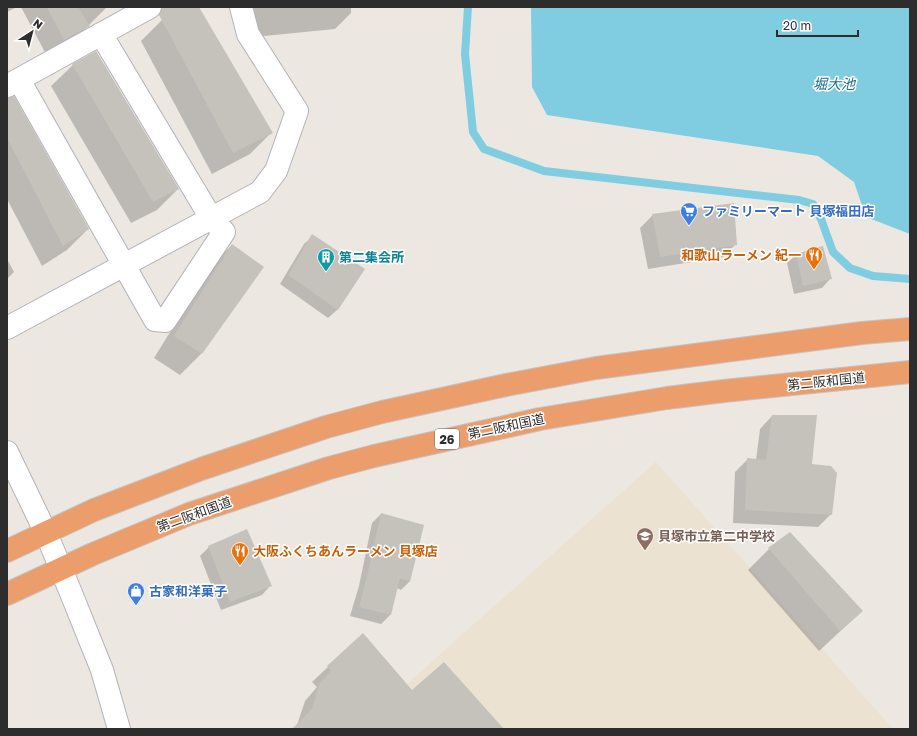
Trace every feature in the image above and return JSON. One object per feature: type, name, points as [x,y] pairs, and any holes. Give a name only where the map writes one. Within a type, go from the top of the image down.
[{"type":"highway","points":[[7,551],[94,510],[201,469],[326,427],[382,412],[491,388],[596,368],[838,336],[910,330]]},
{"type":"highway","name":"第二阪和国道","points":[[7,594],[189,514],[329,468],[389,452],[540,419],[667,398],[910,372]]},
{"type":"street","points":[[101,34],[211,218],[224,232],[165,321],[155,320],[13,83],[101,34],[150,7]]},
{"type":"street","points":[[7,328],[260,192],[276,171],[297,111],[248,34],[241,7]]},
{"type":"street","points":[[7,452],[46,532],[102,670],[120,729]]},
{"type":"shaded area","name":"貝塚市立第二中学校","points":[[656,462],[893,729],[357,729],[456,640]]},
{"type":"water","name":"堀大池","points":[[531,7],[910,7],[910,234],[866,217],[854,182],[818,156],[547,115],[532,87]]},
{"type":"building","points":[[47,7],[78,7],[90,26],[64,40]]},
{"type":"building","points":[[162,7],[199,7],[273,133],[233,153],[159,15]]},
{"type":"building","points":[[96,51],[179,189],[153,202],[72,64]]},
{"type":"building","points":[[14,96],[89,229],[63,246],[7,138],[7,98]]},
{"type":"building","points":[[734,203],[737,245],[660,257],[652,214]]},
{"type":"building","name":"第二集会所","points":[[312,234],[365,269],[338,310],[288,275]]},
{"type":"building","points":[[232,244],[264,267],[202,354],[174,336]]},
{"type":"building","points":[[823,246],[832,279],[803,286],[796,254]]},
{"type":"building","points":[[772,415],[817,415],[812,464],[831,466],[837,473],[832,515],[745,510],[747,458],[766,460]]},
{"type":"building","points":[[381,513],[424,525],[410,582],[400,578],[391,615],[359,607]]},
{"type":"building","name":"大阪ふくちあんラーメン 貝塚店","points":[[247,529],[272,586],[230,602],[208,546]]},
{"type":"building","points":[[790,532],[863,611],[840,631],[768,548]]},
{"type":"building","points":[[363,633],[412,690],[444,662],[504,729],[292,729],[312,709],[319,684],[331,671],[327,666]]},
{"type":"waterway","points":[[468,7],[465,54],[473,132],[484,149],[544,171],[799,200],[813,204],[821,219],[833,252],[850,268],[873,276],[910,279]]},
{"type":"place","name":"ファミリーマート 貝塚福田店","points":[[689,226]]},
{"type":"place","name":"和歌山ラーメン 紀一","points":[[814,270]]},
{"type":"place","name":"第二集会所","points":[[326,272]]},
{"type":"place","name":"貝塚市立第二中学校","points":[[645,551]]},
{"type":"place","name":"大阪ふくちあんラーメン 貝塚店","points":[[240,566]]},
{"type":"place","name":"古家和洋菓子","points":[[136,606]]}]
